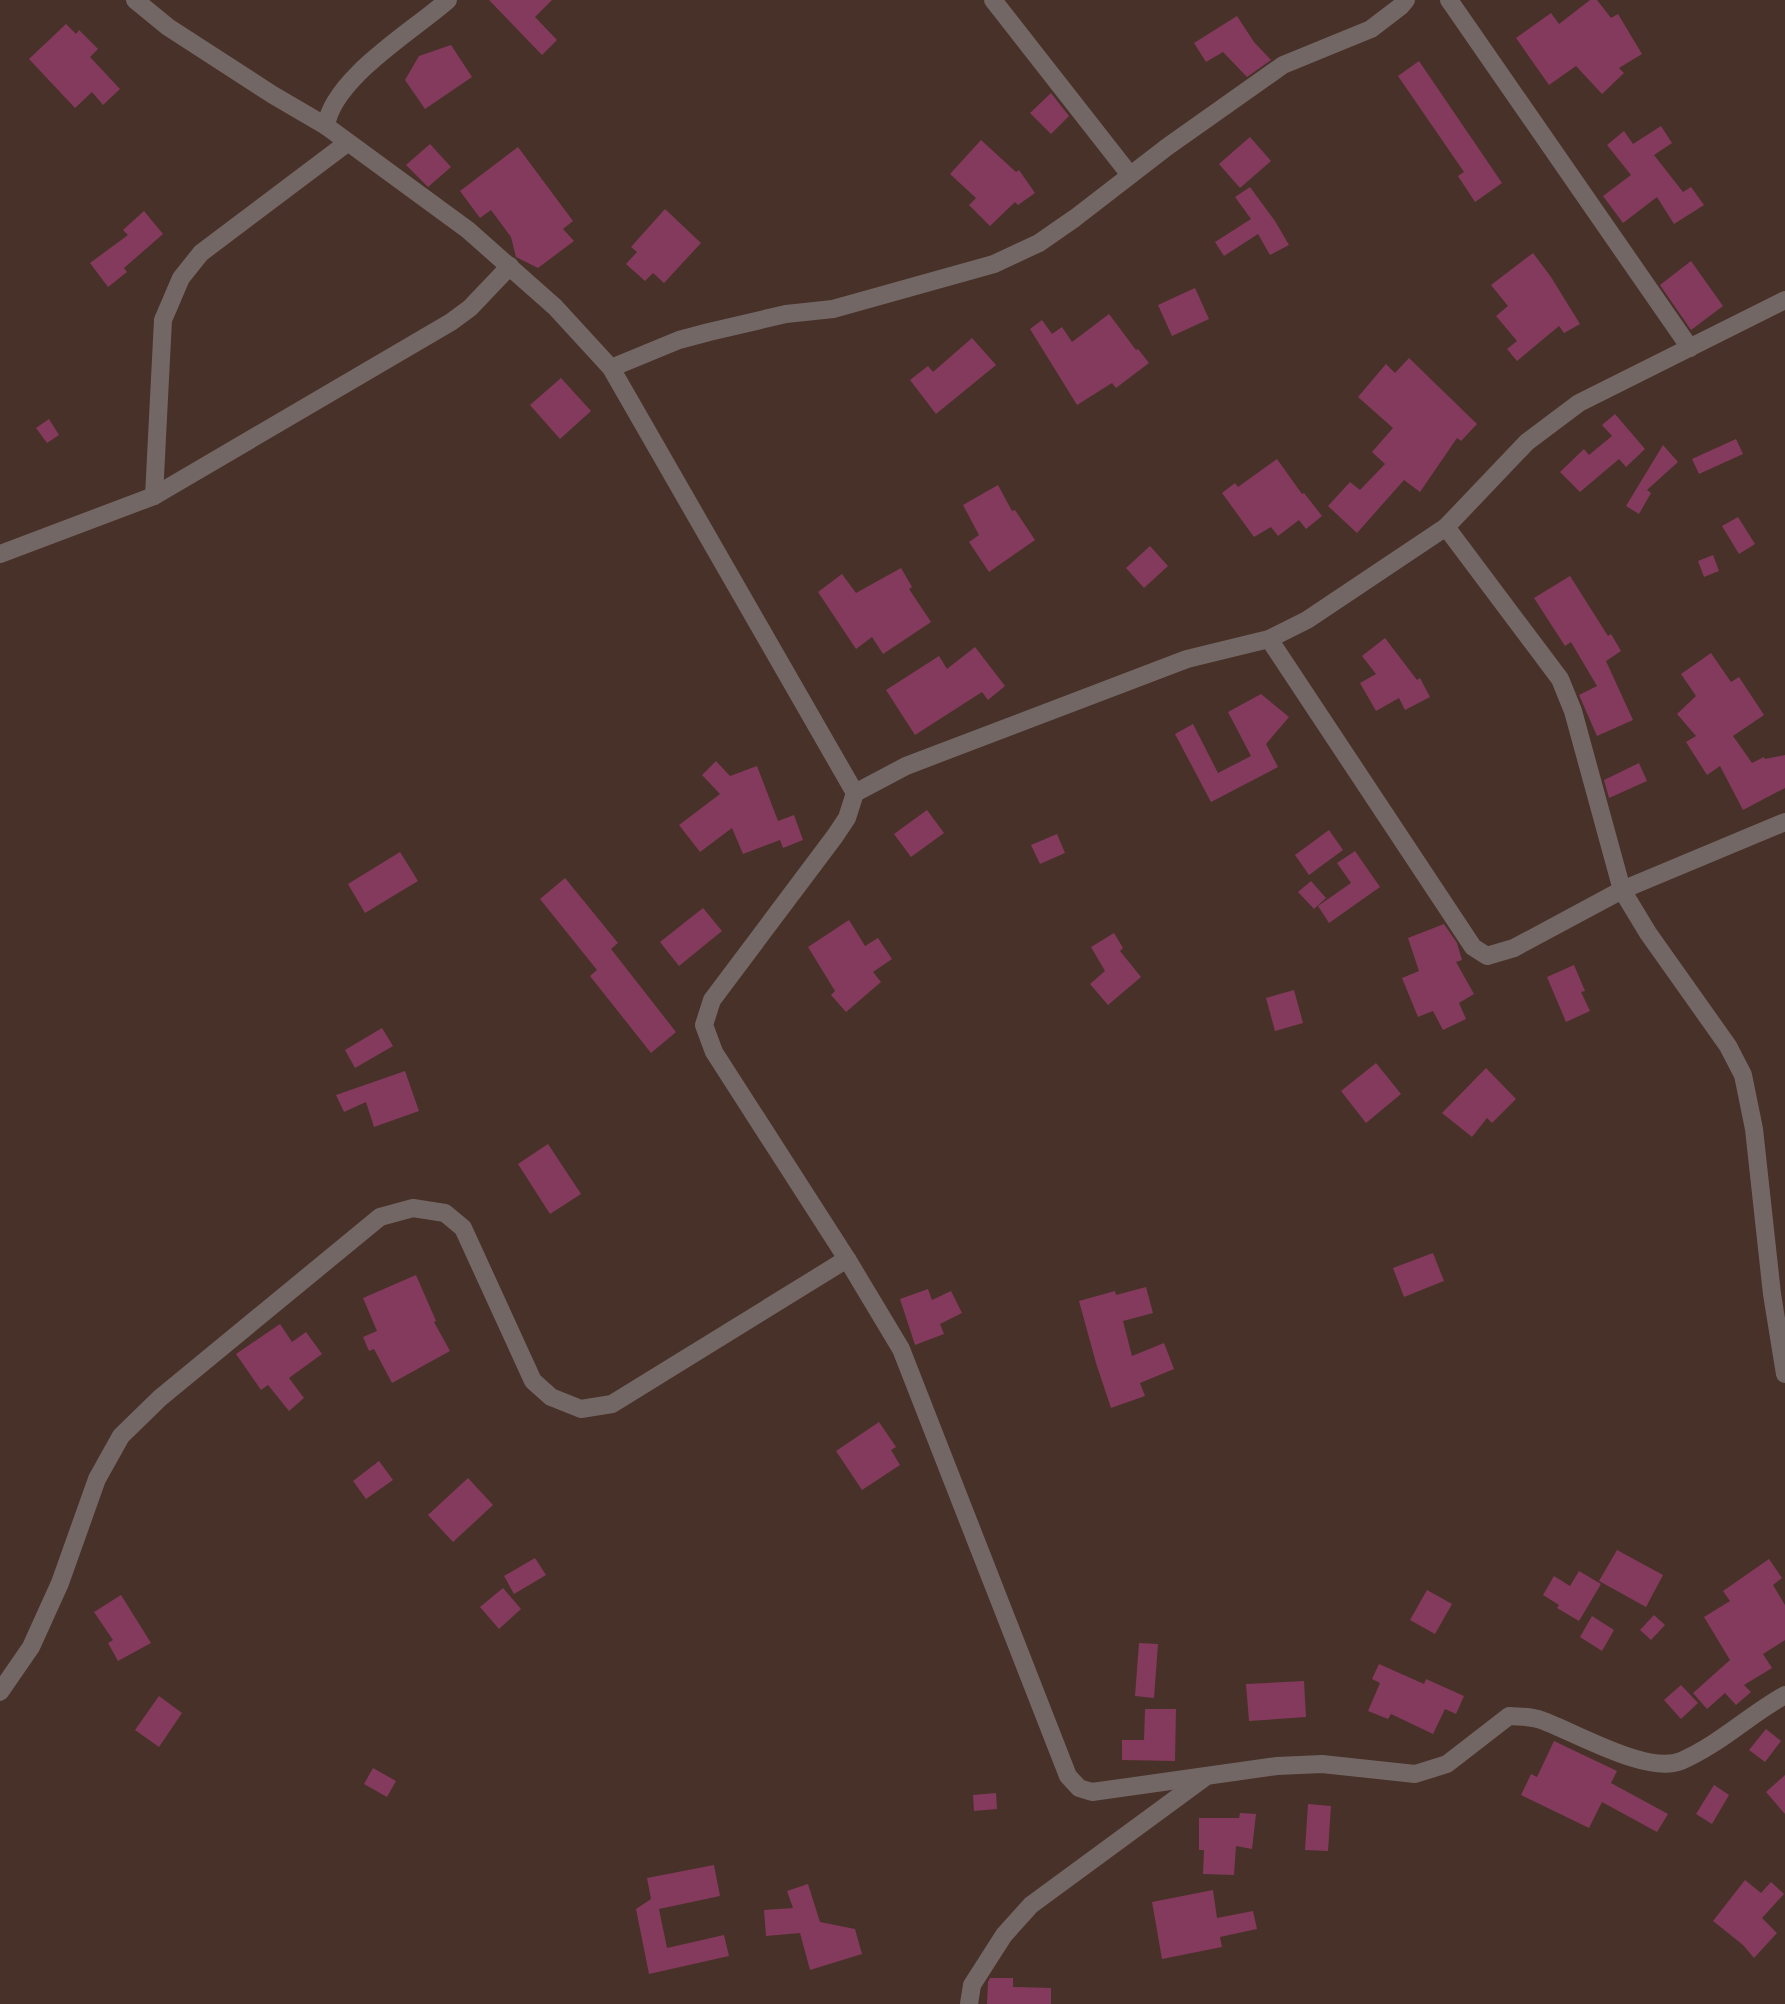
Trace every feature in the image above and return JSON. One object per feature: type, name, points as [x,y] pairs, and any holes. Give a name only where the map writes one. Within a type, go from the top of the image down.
[{"type":"street","points":[[135,0],[180,34],[326,126],[468,230],[555,307],[611,368],[855,793]]},
{"type":"street","points":[[326,126],[328,114],[361,70],[448,0]]},
{"type":"street","points":[[993,0],[1130,175]]},
{"type":"street","points":[[611,368],[678,340],[709,331],[786,314],[833,309],[994,264],[1039,243],[1283,65],[1371,29],[1406,0]]},
{"type":"street","points":[[1448,0],[1690,348]]},
{"type":"street","points":[[154,496],[163,320],[181,278],[201,253],[347,143]]},
{"type":"street","points":[[0,554],[154,496],[451,322],[470,308],[510,265]]},
{"type":"street","points":[[1785,300],[1579,403],[1527,442],[1446,527],[1307,620],[1269,639],[1233,646],[1174,664],[906,766],[855,793],[847,818],[835,836],[712,1000],[705,1025],[714,1052],[847,1259],[901,1349],[1068,1776],[1079,1788],[1092,1792],[1277,1766],[1322,1764],[1415,1774],[1447,1764],[1509,1716],[1537,1718],[1647,1764],[1678,1762],[1716,1744],[1757,1712],[1785,1695]]},
{"type":"street","points":[[1446,527],[1560,679],[1573,711],[1622,890],[1648,933],[1728,1046],[1743,1075],[1754,1129],[1772,1294],[1785,1374]]},
{"type":"street","points":[[1269,639],[1473,947],[1487,956],[1514,948],[1622,890],[1785,822]]},
{"type":"street","points":[[0,1692],[31,1647],[60,1583],[97,1479],[121,1436],[160,1398],[380,1217],[413,1208],[445,1213],[463,1228],[533,1381],[551,1397],[581,1409],[612,1404],[847,1259]]},
{"type":"street","points":[[969,2004],[971,1985],[1004,1935],[1031,1905],[1206,1776]]},
{"type":"building","points":[[489,0],[552,0],[535,17],[557,40],[542,55]]},
{"type":"building","points":[[1590,0],[1597,0],[1611,18],[1618,14],[1642,54],[1619,68],[1624,73],[1602,94],[1576,66],[1549,85],[1516,38],[1551,13],[1559,24]]},
{"type":"building","points":[[1237,16],[1254,42],[1271,60],[1247,77],[1223,52],[1206,62],[1194,43]]},
{"type":"building","points":[[66,24],[76,34],[79,30],[98,49],[90,57],[120,89],[103,105],[92,92],[75,108],[29,59]]},
{"type":"building","points":[[451,45],[472,77],[425,109],[405,80],[419,56]]},
{"type":"building","points":[[1419,61],[1502,183],[1475,202],[1458,176],[1464,172],[1398,76]]},
{"type":"building","points":[[1051,93],[1069,116],[1051,134],[1030,113]]},
{"type":"building","points":[[1661,126],[1672,143],[1654,155],[1683,192],[1691,187],[1704,205],[1674,224],[1657,197],[1623,223],[1603,196],[1631,175],[1607,145],[1624,131],[1633,144]]},
{"type":"building","points":[[1250,137],[1271,161],[1240,188],[1219,164]]},
{"type":"building","points":[[981,140],[1016,172],[1019,170],[1035,193],[1018,205],[1015,202],[990,226],[969,205],[976,198],[950,174]]},
{"type":"building","points":[[430,144],[451,167],[428,187],[406,165]]},
{"type":"building","points":[[518,147],[573,221],[563,229],[574,241],[538,268],[516,257],[511,237],[491,210],[480,218],[460,191]]},
{"type":"building","points":[[1250,187],[1289,245],[1270,255],[1258,234],[1224,256],[1215,242],[1251,219],[1235,197]]},
{"type":"building","points":[[665,209],[701,243],[664,283],[653,273],[645,281],[626,264],[637,252],[631,247]]},
{"type":"building","points":[[144,211],[163,234],[124,268],[127,272],[108,287],[90,263],[128,235],[123,230]]},
{"type":"building","points":[[1533,253],[1580,324],[1564,333],[1559,326],[1517,361],[1507,349],[1517,341],[1496,316],[1508,306],[1491,285]]},
{"type":"building","points":[[1691,261],[1723,306],[1691,330],[1660,285]]},
{"type":"building","points":[[1195,288],[1209,319],[1172,336],[1158,305]]},
{"type":"building","points":[[1109,314],[1149,363],[1116,388],[1112,383],[1077,405],[1030,329],[1042,320],[1052,334],[1062,327],[1072,342]]},
{"type":"building","points":[[972,338],[996,365],[936,414],[910,380],[928,366],[933,372]]},
{"type":"building","points":[[1409,358],[1477,424],[1461,441],[1457,438],[1420,492],[1404,480],[1357,533],[1328,506],[1350,482],[1360,490],[1385,464],[1372,452],[1393,428],[1358,397],[1386,364],[1395,373]]},
{"type":"building","points":[[561,378],[591,411],[560,439],[530,405]]},
{"type":"building","points":[[1615,414],[1645,449],[1626,467],[1619,459],[1580,492],[1560,472],[1584,449],[1589,455],[1612,436],[1602,425]]},
{"type":"building","points":[[49,419],[59,435],[47,443],[36,428]]},
{"type":"building","points":[[1736,439],[1743,454],[1699,474],[1692,459]]},
{"type":"building","points":[[1663,445],[1678,462],[1647,490],[1651,493],[1639,514],[1626,506]]},
{"type":"building","points":[[1277,459],[1322,516],[1306,529],[1299,520],[1278,536],[1271,527],[1254,537],[1222,493],[1235,483],[1238,487]]},
{"type":"building","points":[[998,485],[1012,511],[1015,510],[1035,540],[989,572],[969,542],[979,535],[963,505]]},
{"type":"building","points":[[1738,517],[1755,544],[1739,554],[1722,526]]},
{"type":"building","points":[[1150,546],[1168,566],[1144,588],[1126,568]]},
{"type":"building","points":[[1713,555],[1719,571],[1704,577],[1698,561]]},
{"type":"building","points":[[901,568],[912,587],[909,589],[931,622],[883,654],[872,637],[856,649],[818,592],[842,574],[856,593]]},
{"type":"building","points":[[1570,576],[1608,636],[1611,634],[1621,651],[1606,661],[1633,720],[1597,736],[1579,695],[1597,686],[1571,642],[1565,646],[1534,598]]},
{"type":"building","points":[[1385,638],[1417,680],[1420,678],[1430,697],[1405,710],[1399,698],[1376,711],[1360,683],[1376,674],[1362,656]]},
{"type":"building","points":[[975,647],[1005,686],[988,700],[982,692],[915,735],[886,690],[939,656],[947,669]]},
{"type":"building","points":[[1711,653],[1731,682],[1739,677],[1764,715],[1733,736],[1752,763],[1764,757],[1785,755],[1785,788],[1743,810],[1720,766],[1707,775],[1686,742],[1696,736],[1677,714],[1696,696],[1681,674]]},
{"type":"building","points":[[1261,694],[1289,717],[1266,744],[1278,767],[1211,802],[1175,734],[1193,724],[1218,773],[1251,756],[1228,712]]},
{"type":"building","points":[[716,761],[730,776],[757,766],[778,821],[794,815],[803,840],[783,848],[780,840],[743,854],[732,828],[700,852],[679,825],[720,794],[702,775]]},
{"type":"building","points":[[1639,763],[1647,781],[1609,798],[1604,780]]},
{"type":"building","points":[[927,810],[944,833],[911,857],[894,834]]},
{"type":"building","points":[[1329,830],[1343,850],[1309,875],[1295,855]]},
{"type":"building","points":[[1057,834],[1065,853],[1040,864],[1031,845]]},
{"type":"building","points":[[1355,851],[1380,887],[1329,923],[1318,906],[1351,883],[1337,863]]},
{"type":"building","points":[[400,852],[418,881],[365,913],[348,884]]},
{"type":"building","points":[[565,878],[618,943],[611,949],[676,1032],[651,1053],[590,976],[597,970],[540,899]]},
{"type":"building","points":[[1311,881],[1326,898],[1314,909],[1298,892]]},
{"type":"building","points":[[703,908],[722,931],[679,966],[660,942]]},
{"type":"building","points":[[849,920],[865,946],[878,938],[892,959],[873,972],[881,982],[846,1012],[831,995],[835,991],[808,947]]},
{"type":"building","points":[[1444,924],[1457,943],[1462,960],[1456,962],[1474,994],[1459,1003],[1466,1019],[1443,1030],[1433,1011],[1418,1017],[1402,978],[1419,971],[1408,938]]},
{"type":"building","points":[[1114,933],[1123,948],[1120,951],[1141,977],[1108,1005],[1090,984],[1105,971],[1091,947]]},
{"type":"building","points":[[1574,965],[1585,991],[1581,992],[1590,1011],[1566,1022],[1547,977]]},
{"type":"building","points":[[1294,990],[1303,1023],[1275,1031],[1266,998]]},
{"type":"building","points":[[382,1028],[393,1046],[355,1068],[345,1050]]},
{"type":"building","points":[[1376,1063],[1401,1094],[1366,1123],[1341,1091]]},
{"type":"building","points":[[1486,1068],[1516,1099],[1492,1123],[1487,1118],[1472,1137],[1442,1113]]},
{"type":"building","points":[[405,1071],[419,1111],[374,1127],[366,1102],[344,1112],[336,1095]]},
{"type":"building","points":[[548,1144],[581,1194],[550,1214],[518,1164]]},
{"type":"building","points":[[1433,1253],[1444,1281],[1404,1297],[1393,1268]]},
{"type":"building","points":[[416,1275],[436,1321],[434,1322],[450,1351],[392,1383],[374,1349],[369,1351],[363,1337],[377,1331],[363,1298]]},
{"type":"building","points":[[1146,1287],[1153,1313],[1123,1321],[1132,1356],[1164,1343],[1174,1369],[1140,1383],[1145,1396],[1111,1408],[1079,1301],[1115,1291],[1116,1295]]},
{"type":"building","points":[[928,1289],[932,1300],[951,1291],[962,1313],[940,1324],[944,1334],[915,1345],[900,1299]]},
{"type":"building","points":[[280,1324],[292,1342],[306,1332],[322,1354],[289,1378],[304,1398],[289,1411],[268,1385],[261,1390],[236,1354]]},
{"type":"building","points":[[879,1422],[896,1447],[891,1450],[900,1465],[862,1490],[836,1451]]},
{"type":"building","points":[[379,1461],[393,1480],[366,1499],[353,1481]]},
{"type":"building","points":[[468,1478],[493,1505],[453,1542],[428,1515]]},
{"type":"building","points":[[1617,1550],[1663,1575],[1646,1607],[1599,1581]]},
{"type":"building","points":[[535,1558],[546,1575],[514,1594],[504,1576]]},
{"type":"building","points":[[1769,1559],[1782,1578],[1773,1585],[1785,1605],[1785,1640],[1763,1654],[1772,1668],[1744,1685],[1751,1692],[1736,1705],[1725,1693],[1707,1709],[1693,1693],[1730,1660],[1704,1617],[1730,1601],[1723,1591]]},
{"type":"building","points":[[1579,1571],[1601,1584],[1579,1621],[1557,1608],[1559,1605],[1543,1595],[1554,1576],[1570,1586]]},
{"type":"building","points":[[503,1588],[521,1609],[499,1629],[480,1607]]},
{"type":"building","points":[[1427,1590],[1452,1604],[1435,1634],[1410,1620]]},
{"type":"building","points":[[121,1595],[151,1643],[118,1661],[108,1643],[113,1640],[94,1612]]},
{"type":"building","points":[[1654,1615],[1665,1625],[1651,1640],[1640,1630]]},
{"type":"building","points":[[1592,1616],[1614,1630],[1602,1651],[1580,1637]]},
{"type":"building","points":[[1139,1643],[1158,1644],[1154,1698],[1135,1696]]},
{"type":"building","points":[[1379,1664],[1424,1684],[1426,1679],[1464,1696],[1456,1714],[1445,1709],[1433,1734],[1391,1714],[1388,1719],[1368,1711],[1380,1683],[1372,1679]]},
{"type":"building","points":[[1304,1681],[1306,1717],[1249,1721],[1246,1684]]},
{"type":"building","points":[[1681,1685],[1698,1703],[1681,1719],[1664,1700]]},
{"type":"building","points":[[159,1696],[182,1713],[159,1747],[135,1730]]},
{"type":"building","points":[[1145,1709],[1176,1709],[1175,1761],[1122,1760],[1122,1740],[1144,1740]]},
{"type":"building","points":[[1766,1729],[1781,1741],[1765,1762],[1749,1750]]},
{"type":"building","points":[[1554,1741],[1617,1771],[1611,1783],[1668,1814],[1657,1832],[1602,1802],[1589,1828],[1521,1795],[1531,1774],[1537,1777]]},
{"type":"building","points":[[373,1768],[396,1781],[387,1797],[364,1784]]},
{"type":"building","points":[[1785,1775],[1785,1814],[1766,1792]]},
{"type":"building","points":[[1714,1785],[1729,1795],[1712,1824],[1696,1814]]},
{"type":"building","points":[[996,1793],[997,1809],[974,1811],[973,1795]]},
{"type":"building","points":[[1308,1804],[1331,1806],[1328,1851],[1305,1850]]},
{"type":"building","points":[[1240,1813],[1256,1814],[1252,1849],[1236,1846],[1234,1875],[1203,1874],[1204,1850],[1199,1850],[1199,1818],[1239,1818]]},
{"type":"building","points":[[714,1865],[720,1896],[659,1909],[667,1948],[724,1935],[729,1956],[649,1974],[636,1909],[651,1899],[647,1878]]},
{"type":"building","points":[[1745,1880],[1761,1893],[1771,1882],[1784,1894],[1762,1918],[1777,1933],[1754,1958],[1743,1945],[1713,1921]]},
{"type":"building","points":[[808,1884],[820,1922],[855,1929],[862,1954],[810,1970],[800,1933],[766,1936],[764,1910],[793,1908],[787,1891]]},
{"type":"building","points":[[1213,1890],[1217,1918],[1253,1911],[1257,1929],[1220,1937],[1222,1947],[1162,1959],[1152,1902]]},
{"type":"building","points":[[990,1978],[1013,1978],[1013,1987],[1051,1988],[1051,2004],[987,2004]]}]
